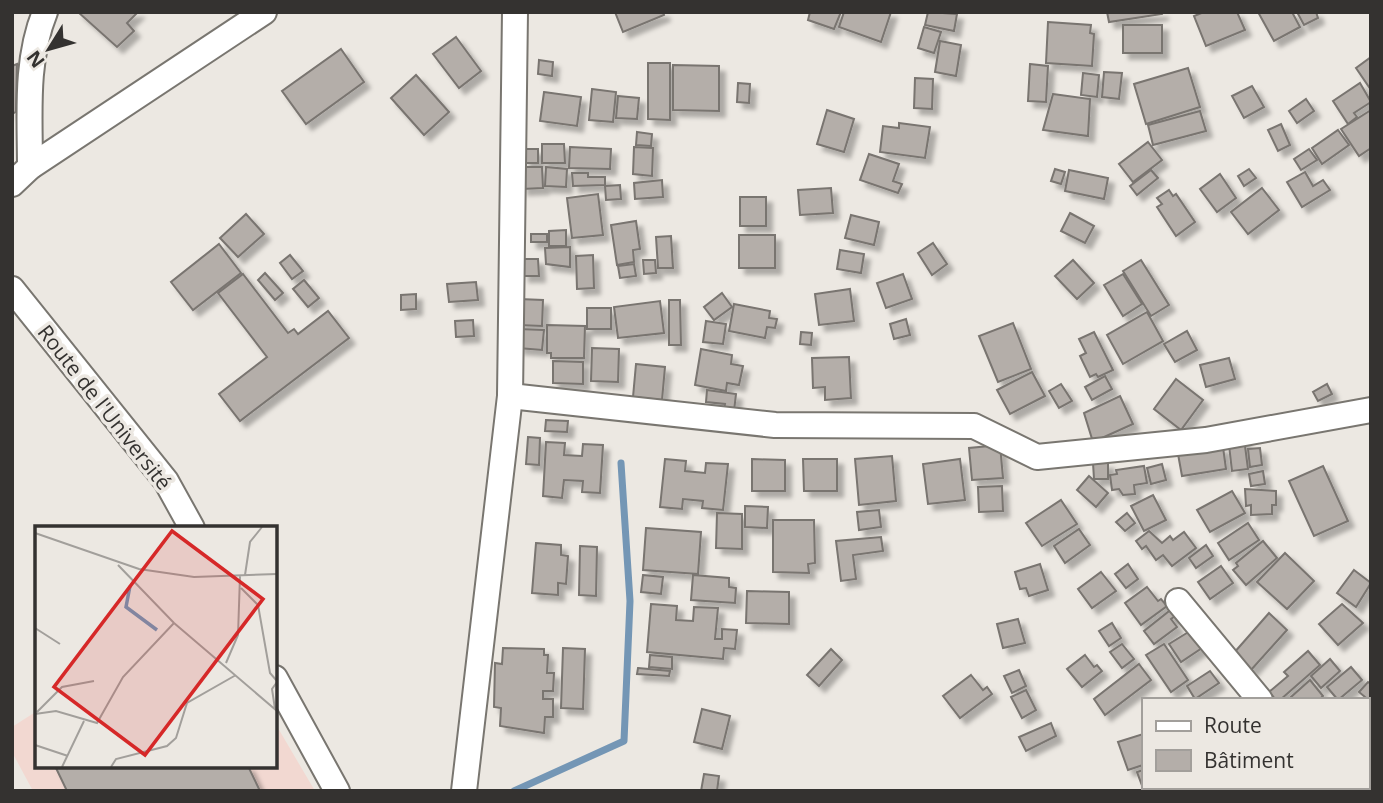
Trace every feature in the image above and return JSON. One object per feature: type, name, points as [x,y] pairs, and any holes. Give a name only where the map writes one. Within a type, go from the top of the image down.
[{"type":"street","points":[[30,167],[30,74],[36,34],[45,12]]},
{"type":"street","points":[[12,184],[30,167],[264,12]]},
{"type":"street","points":[[464,791],[510,396],[516,12]]},
{"type":"street","name":"Route de l'Université","points":[[12,289],[166,481],[191,526]]},
{"type":"street","points":[[510,396],[775,425],[974,426],[1037,457],[1206,440],[1371,410]]},
{"type":"street","points":[[1178,601],[1258,698]]},
{"type":"street","points":[[276,680],[337,791]]},
{"type":"shaded area","points":[[35,712],[35,768],[276,768],[276,725],[315,791],[33,791],[12,752],[12,727]]},
{"type":"building","points":[[78,12],[138,12],[127,23],[134,31],[117,47]]},
{"type":"building","points":[[615,12],[663,12],[664,15],[623,32]]},
{"type":"building","points":[[810,12],[841,12],[834,29],[808,20]]},
{"type":"building","points":[[844,12],[891,12],[881,42],[839,27]]},
{"type":"building","points":[[928,12],[957,14],[954,31],[925,25]]},
{"type":"building","points":[[1107,12],[1162,12],[1162,14],[1109,22]]},
{"type":"building","points":[[1204,12],[1237,12],[1245,30],[1206,46],[1194,16]]},
{"type":"building","points":[[1258,12],[1292,12],[1300,27],[1274,41]]},
{"type":"building","points":[[1297,12],[1316,12],[1318,18],[1304,25]]},
{"type":"building","points":[[1048,22],[1091,25],[1090,33],[1094,34],[1092,66],[1046,63]]},
{"type":"building","points":[[1123,25],[1162,25],[1162,53],[1123,53]]},
{"type":"building","points":[[924,27],[941,32],[934,53],[918,48]]},
{"type":"building","points":[[456,37],[481,71],[459,88],[433,54]]},
{"type":"building","points":[[940,41],[961,45],[956,76],[935,72]]},
{"type":"building","points":[[341,49],[364,82],[306,124],[282,91]]},
{"type":"building","points":[[1371,57],[1371,90],[1356,68]]},
{"type":"building","points":[[539,60],[553,62],[552,76],[538,74]]},
{"type":"building","points":[[648,63],[670,63],[670,120],[648,119]]},
{"type":"building","points":[[17,64],[16,112],[12,114],[12,66]]},
{"type":"building","points":[[1030,64],[1048,66],[1046,102],[1028,101]]},
{"type":"building","points":[[673,65],[719,66],[719,111],[673,110]]},
{"type":"building","points":[[1188,68],[1200,107],[1146,124],[1134,84]]},
{"type":"building","points":[[1104,72],[1122,73],[1119,99],[1102,97]]},
{"type":"building","points":[[1083,73],[1099,75],[1097,97],[1081,95]]},
{"type":"building","points":[[416,75],[449,112],[424,135],[391,98]]},
{"type":"building","points":[[915,78],[933,79],[932,109],[914,108]]},
{"type":"building","points":[[738,83],[750,84],[749,103],[737,102]]},
{"type":"building","points":[[1360,83],[1371,102],[1354,113],[1357,117],[1348,124],[1333,101]]},
{"type":"building","points":[[1252,86],[1264,107],[1244,118],[1232,96]]},
{"type":"building","points":[[592,89],[616,92],[613,122],[589,120]]},
{"type":"building","points":[[544,92],[581,97],[577,126],[540,121]]},
{"type":"building","points":[[1053,94],[1090,99],[1088,136],[1043,130]]},
{"type":"building","points":[[618,96],[639,98],[637,119],[616,118]]},
{"type":"building","points":[[1306,99],[1314,111],[1297,123],[1289,111]]},
{"type":"building","points":[[827,110],[854,119],[844,152],[817,144]]},
{"type":"building","points":[[1371,110],[1371,148],[1359,156],[1341,129]]},
{"type":"building","points":[[1200,111],[1206,131],[1153,145],[1148,125]]},
{"type":"building","points":[[899,123],[930,127],[925,158],[880,152],[883,126],[899,128]]},
{"type":"building","points":[[1281,124],[1290,145],[1278,151],[1268,130]]},
{"type":"building","points":[[1338,130],[1349,145],[1322,164],[1312,148]]},
{"type":"building","points":[[637,132],[652,134],[651,146],[636,145]]},
{"type":"building","points":[[1148,142],[1162,160],[1133,182],[1119,164]]},
{"type":"building","points":[[542,144],[564,144],[565,163],[542,163]]},
{"type":"building","points":[[570,147],[611,149],[610,169],[569,168]]},
{"type":"building","points":[[634,147],[653,148],[652,176],[633,174]]},
{"type":"building","points":[[524,149],[538,149],[538,163],[524,163]]},
{"type":"building","points":[[1309,149],[1317,160],[1301,170],[1294,159]]},
{"type":"building","points":[[869,154],[899,164],[893,181],[902,184],[898,193],[860,180]]},
{"type":"building","points":[[521,167],[542,167],[543,188],[522,189]]},
{"type":"building","points":[[546,167],[567,169],[566,187],[545,186]]},
{"type":"building","points":[[1055,169],[1065,172],[1061,184],[1051,181]]},
{"type":"building","points":[[1249,169],[1256,178],[1244,186],[1238,176]]},
{"type":"building","points":[[1069,170],[1108,178],[1104,199],[1065,191]]},
{"type":"building","points":[[1151,170],[1158,178],[1137,195],[1130,186]]},
{"type":"building","points":[[1305,172],[1313,186],[1323,180],[1330,190],[1302,207],[1287,182]]},
{"type":"building","points":[[572,173],[605,177],[605,185],[573,186]]},
{"type":"building","points":[[1220,174],[1236,198],[1217,212],[1200,189]]},
{"type":"building","points":[[662,180],[663,197],[635,199],[634,183]]},
{"type":"building","points":[[620,185],[621,199],[606,200],[605,186]]},
{"type":"building","points":[[831,188],[833,213],[800,215],[798,190]]},
{"type":"building","points":[[1262,188],[1279,210],[1248,234],[1231,212]]},
{"type":"building","points":[[1169,190],[1173,196],[1176,194],[1195,222],[1176,236],[1157,207],[1162,204],[1157,198]]},
{"type":"building","points":[[598,194],[603,235],[572,238],[567,198]]},
{"type":"building","points":[[740,197],[766,197],[766,226],[740,226]]},
{"type":"building","points":[[1070,213],[1094,226],[1085,243],[1061,231]]},
{"type":"building","points":[[246,214],[264,234],[238,257],[220,238]]},
{"type":"building","points":[[851,215],[879,222],[874,245],[845,238]]},
{"type":"building","points":[[636,221],[640,249],[633,250],[634,262],[617,265],[611,225]]},
{"type":"building","points":[[566,230],[566,246],[549,246],[549,231]]},
{"type":"building","points":[[531,234],[547,234],[547,242],[531,242]]},
{"type":"building","points":[[739,235],[775,235],[775,268],[739,268]]},
{"type":"building","points":[[671,236],[673,268],[658,268],[656,237]]},
{"type":"building","points":[[933,243],[947,264],[932,275],[918,253]]},
{"type":"building","points":[[219,244],[241,273],[193,310],[171,282]]},
{"type":"building","points":[[570,247],[570,267],[546,264],[545,248]]},
{"type":"building","points":[[840,250],[864,254],[861,273],[837,269]]},
{"type":"building","points":[[290,255],[303,271],[292,279],[280,263]]},
{"type":"building","points":[[593,255],[594,288],[577,289],[576,256]]},
{"type":"building","points":[[523,259],[538,259],[539,276],[523,276]]},
{"type":"building","points":[[643,260],[655,260],[656,273],[644,274]]},
{"type":"building","points":[[1073,260],[1094,283],[1077,299],[1055,276]]},
{"type":"building","points":[[1141,260],[1169,305],[1151,316],[1123,271]]},
{"type":"building","points":[[634,264],[636,276],[620,278],[618,266]]},
{"type":"building","points":[[265,273],[283,293],[275,300],[258,280]]},
{"type":"building","points":[[243,274],[288,333],[294,329],[298,334],[328,311],[349,338],[240,421],[219,394],[267,357],[218,293]]},
{"type":"building","points":[[903,274],[912,299],[886,308],[877,283]]},
{"type":"building","points":[[1123,274],[1142,304],[1123,316],[1104,285]]},
{"type":"building","points":[[304,280],[319,298],[308,307],[293,289]]},
{"type":"building","points":[[476,282],[478,300],[449,302],[447,284]]},
{"type":"building","points":[[850,289],[854,321],[819,325],[815,294]]},
{"type":"building","points":[[722,293],[732,307],[714,320],[704,307]]},
{"type":"building","points":[[416,294],[416,309],[401,310],[401,295]]},
{"type":"building","points":[[519,299],[543,300],[542,326],[518,325]]},
{"type":"building","points":[[669,300],[680,300],[681,345],[669,345]]},
{"type":"building","points":[[660,301],[664,333],[618,338],[614,307]]},
{"type":"building","points":[[734,304],[770,311],[769,318],[777,319],[775,328],[767,327],[765,338],[729,331]]},
{"type":"building","points":[[587,308],[611,308],[611,329],[587,329]]},
{"type":"building","points":[[1147,312],[1163,341],[1123,364],[1107,335]]},
{"type":"building","points":[[906,319],[910,335],[894,339],[890,324]]},
{"type":"building","points":[[473,320],[474,336],[456,337],[455,321]]},
{"type":"building","points":[[706,321],[726,324],[723,344],[703,342]]},
{"type":"building","points":[[1013,323],[1031,369],[998,382],[979,336]]},
{"type":"building","points":[[547,325],[585,326],[584,358],[551,358],[551,353],[547,353]]},
{"type":"building","points":[[519,329],[544,330],[542,350],[518,348]]},
{"type":"building","points":[[1187,331],[1197,350],[1175,362],[1164,344]]},
{"type":"building","points":[[801,332],[812,333],[811,345],[800,344]]},
{"type":"building","points":[[1094,332],[1113,370],[1098,377],[1096,374],[1090,377],[1080,356],[1086,353],[1079,339]]},
{"type":"building","points":[[592,348],[619,349],[618,382],[591,381]]},
{"type":"building","points":[[701,349],[732,355],[731,364],[743,366],[739,385],[727,383],[726,391],[695,385]]},
{"type":"building","points":[[849,357],[851,398],[825,400],[825,387],[813,388],[812,358]]},
{"type":"building","points":[[1229,358],[1235,379],[1206,387],[1200,365]]},
{"type":"building","points":[[553,361],[583,362],[583,384],[553,383]]},
{"type":"building","points":[[636,364],[665,367],[662,400],[633,397]]},
{"type":"building","points":[[1032,372],[1045,396],[1010,414],[997,390]]},
{"type":"building","points":[[1105,376],[1112,389],[1092,400],[1085,387]]},
{"type":"building","points":[[1176,379],[1203,400],[1181,430],[1154,409]]},
{"type":"building","points":[[1061,384],[1072,401],[1059,408],[1049,391]]},
{"type":"building","points":[[1327,384],[1332,394],[1318,401],[1313,392]]},
{"type":"building","points":[[707,390],[736,394],[734,411],[724,410],[725,404],[706,402]]},
{"type":"building","points":[[1120,396],[1133,424],[1093,442],[1084,413]]},
{"type":"building","points":[[546,420],[568,421],[567,432],[545,431]]},
{"type":"building","points":[[528,437],[540,438],[539,465],[526,464]]},
{"type":"building","points":[[1244,438],[1248,469],[1232,471],[1229,445]]},
{"type":"building","points":[[546,442],[565,443],[564,455],[582,456],[583,444],[603,445],[600,493],[582,492],[583,481],[564,480],[562,498],[543,496]]},
{"type":"building","points":[[1000,445],[1003,478],[972,480],[969,448]]},
{"type":"building","points":[[1223,447],[1226,469],[1182,476],[1178,454]]},
{"type":"building","points":[[1260,448],[1262,465],[1250,467],[1248,449]]},
{"type":"building","points":[[892,456],[896,501],[859,505],[855,459]]},
{"type":"building","points":[[665,459],[686,461],[685,471],[705,473],[706,463],[728,464],[723,510],[702,508],[703,501],[683,499],[682,509],[660,507]]},
{"type":"building","points":[[752,459],[785,460],[785,491],[752,491]]},
{"type":"building","points":[[803,459],[837,459],[837,491],[804,491]]},
{"type":"building","points":[[960,459],[965,500],[928,504],[923,464]]},
{"type":"building","points":[[1093,463],[1108,463],[1108,479],[1094,479]]},
{"type":"building","points":[[1162,464],[1166,480],[1151,484],[1147,468]]},
{"type":"building","points":[[1144,466],[1147,483],[1134,485],[1135,494],[1123,495],[1119,489],[1112,490],[1110,475],[1117,474],[1116,470]]},
{"type":"building","points":[[1323,466],[1348,521],[1314,536],[1289,481]]},
{"type":"building","points":[[1263,471],[1265,484],[1251,486],[1249,474]]},
{"type":"building","points":[[1089,476],[1108,493],[1096,507],[1077,490]]},
{"type":"building","points":[[1002,486],[1003,511],[979,512],[978,487]]},
{"type":"building","points":[[1245,489],[1276,491],[1276,505],[1272,505],[1272,514],[1251,515],[1251,505],[1246,506]]},
{"type":"building","points":[[1232,491],[1245,513],[1210,532],[1197,510]]},
{"type":"building","points":[[1153,495],[1166,520],[1144,531],[1131,506]]},
{"type":"building","points":[[1061,500],[1077,524],[1042,546],[1026,523]]},
{"type":"building","points":[[745,506],[768,507],[767,528],[745,527]]},
{"type":"building","points":[[879,510],[881,527],[859,530],[857,512]]},
{"type":"building","points":[[717,513],[742,514],[742,549],[716,548]]},
{"type":"building","points":[[1127,513],[1135,523],[1125,531],[1116,522]]},
{"type":"building","points":[[773,520],[814,520],[815,563],[808,564],[809,573],[773,572]]},
{"type":"building","points":[[1248,523],[1259,540],[1229,560],[1218,543]]},
{"type":"building","points":[[646,528],[701,532],[698,574],[643,570]]},
{"type":"building","points":[[1079,529],[1090,545],[1065,563],[1054,546]]},
{"type":"building","points":[[1149,531],[1162,543],[1170,536],[1173,540],[1184,532],[1196,548],[1172,566],[1163,555],[1156,560],[1146,546],[1142,549],[1136,541]]},
{"type":"building","points":[[881,537],[883,551],[853,555],[856,579],[841,581],[836,541]]},
{"type":"building","points":[[1263,541],[1277,558],[1246,585],[1233,570],[1238,566],[1236,563]]},
{"type":"building","points":[[536,543],[561,545],[561,555],[568,556],[566,584],[558,583],[558,595],[532,593]]},
{"type":"building","points":[[1206,545],[1213,556],[1196,568],[1189,558]]},
{"type":"building","points":[[580,546],[597,547],[596,596],[579,595]]},
{"type":"building","points":[[1285,553],[1314,581],[1287,609],[1257,582]]},
{"type":"building","points":[[1040,564],[1048,590],[1029,596],[1026,588],[1020,589],[1015,572]]},
{"type":"building","points":[[1128,564],[1138,579],[1126,588],[1115,574]]},
{"type":"building","points":[[1221,566],[1233,583],[1210,599],[1198,582]]},
{"type":"building","points":[[1354,570],[1371,583],[1356,607],[1337,593]]},
{"type":"building","points":[[1101,572],[1116,591],[1092,608],[1078,589]]},
{"type":"building","points":[[643,575],[663,577],[661,594],[641,592]]},
{"type":"building","points":[[693,575],[729,578],[729,587],[736,588],[735,603],[691,600]]},
{"type":"building","points":[[1147,587],[1158,601],[1161,599],[1167,606],[1141,625],[1125,603]]},
{"type":"building","points":[[747,591],[789,592],[789,624],[746,623]]},
{"type":"building","points":[[651,604],[677,606],[676,620],[693,621],[694,607],[718,608],[715,639],[722,639],[722,629],[737,630],[735,649],[724,648],[723,659],[647,652]]},
{"type":"building","points":[[1342,604],[1363,623],[1338,645],[1319,624]]},
{"type":"building","points":[[1173,608],[1178,614],[1171,619],[1177,627],[1154,644],[1144,631]]},
{"type":"building","points":[[1269,613],[1287,630],[1251,670],[1233,654]]},
{"type":"building","points":[[1018,619],[1025,643],[1003,648],[997,624]]},
{"type":"building","points":[[1112,623],[1121,638],[1109,646],[1099,631]]},
{"type":"building","points":[[1190,631],[1202,648],[1181,662],[1169,644]]},
{"type":"building","points":[[1122,644],[1134,659],[1122,668],[1110,652]]},
{"type":"building","points":[[1164,644],[1188,680],[1171,692],[1146,655]]},
{"type":"building","points":[[503,648],[544,649],[544,655],[548,655],[547,673],[554,673],[553,691],[543,691],[543,699],[553,699],[553,717],[545,717],[544,733],[500,726],[501,708],[494,707],[495,663],[502,664]]},
{"type":"building","points":[[563,648],[585,649],[583,709],[561,708]]},
{"type":"building","points":[[831,649],[842,660],[819,686],[807,675]]},
{"type":"building","points":[[1308,651],[1320,665],[1282,698],[1274,698],[1269,692],[1288,676],[1284,672]]},
{"type":"building","points":[[650,655],[672,657],[672,669],[649,667]]},
{"type":"building","points":[[1085,655],[1094,667],[1097,665],[1102,671],[1082,687],[1067,669]]},
{"type":"building","points":[[1330,659],[1340,671],[1321,688],[1311,676]]},
{"type":"building","points":[[1139,664],[1151,680],[1105,715],[1094,699]]},
{"type":"building","points":[[1351,667],[1362,680],[1340,698],[1336,698],[1327,687]]},
{"type":"building","points":[[638,668],[670,671],[669,676],[637,674]]},
{"type":"building","points":[[1019,670],[1026,686],[1012,693],[1004,676]]},
{"type":"building","points":[[1210,671],[1219,683],[1196,698],[1187,686]]},
{"type":"building","points":[[971,675],[983,690],[987,687],[992,694],[960,718],[943,696]]},
{"type":"building","points":[[1310,680],[1323,696],[1321,698],[1291,697]]},
{"type":"building","points":[[1368,682],[1371,684],[1371,702],[1369,698],[1359,692]]},
{"type":"building","points":[[1026,690],[1036,710],[1022,718],[1011,697]]},
{"type":"building","points":[[702,709],[730,716],[722,749],[694,742]]},
{"type":"building","points":[[1051,723],[1056,736],[1026,751],[1019,737]]},
{"type":"building","points":[[1142,734],[1142,765],[1128,770],[1118,742]]},
{"type":"building","points":[[56,768],[249,768],[260,791],[67,791]]},
{"type":"building","points":[[1142,770],[1142,786],[1137,772]]},
{"type":"building","points":[[704,774],[719,776],[717,791],[701,791]]},
{"type":"waterway","points":[[514,791],[624,741],[630,601],[621,463]]}]
